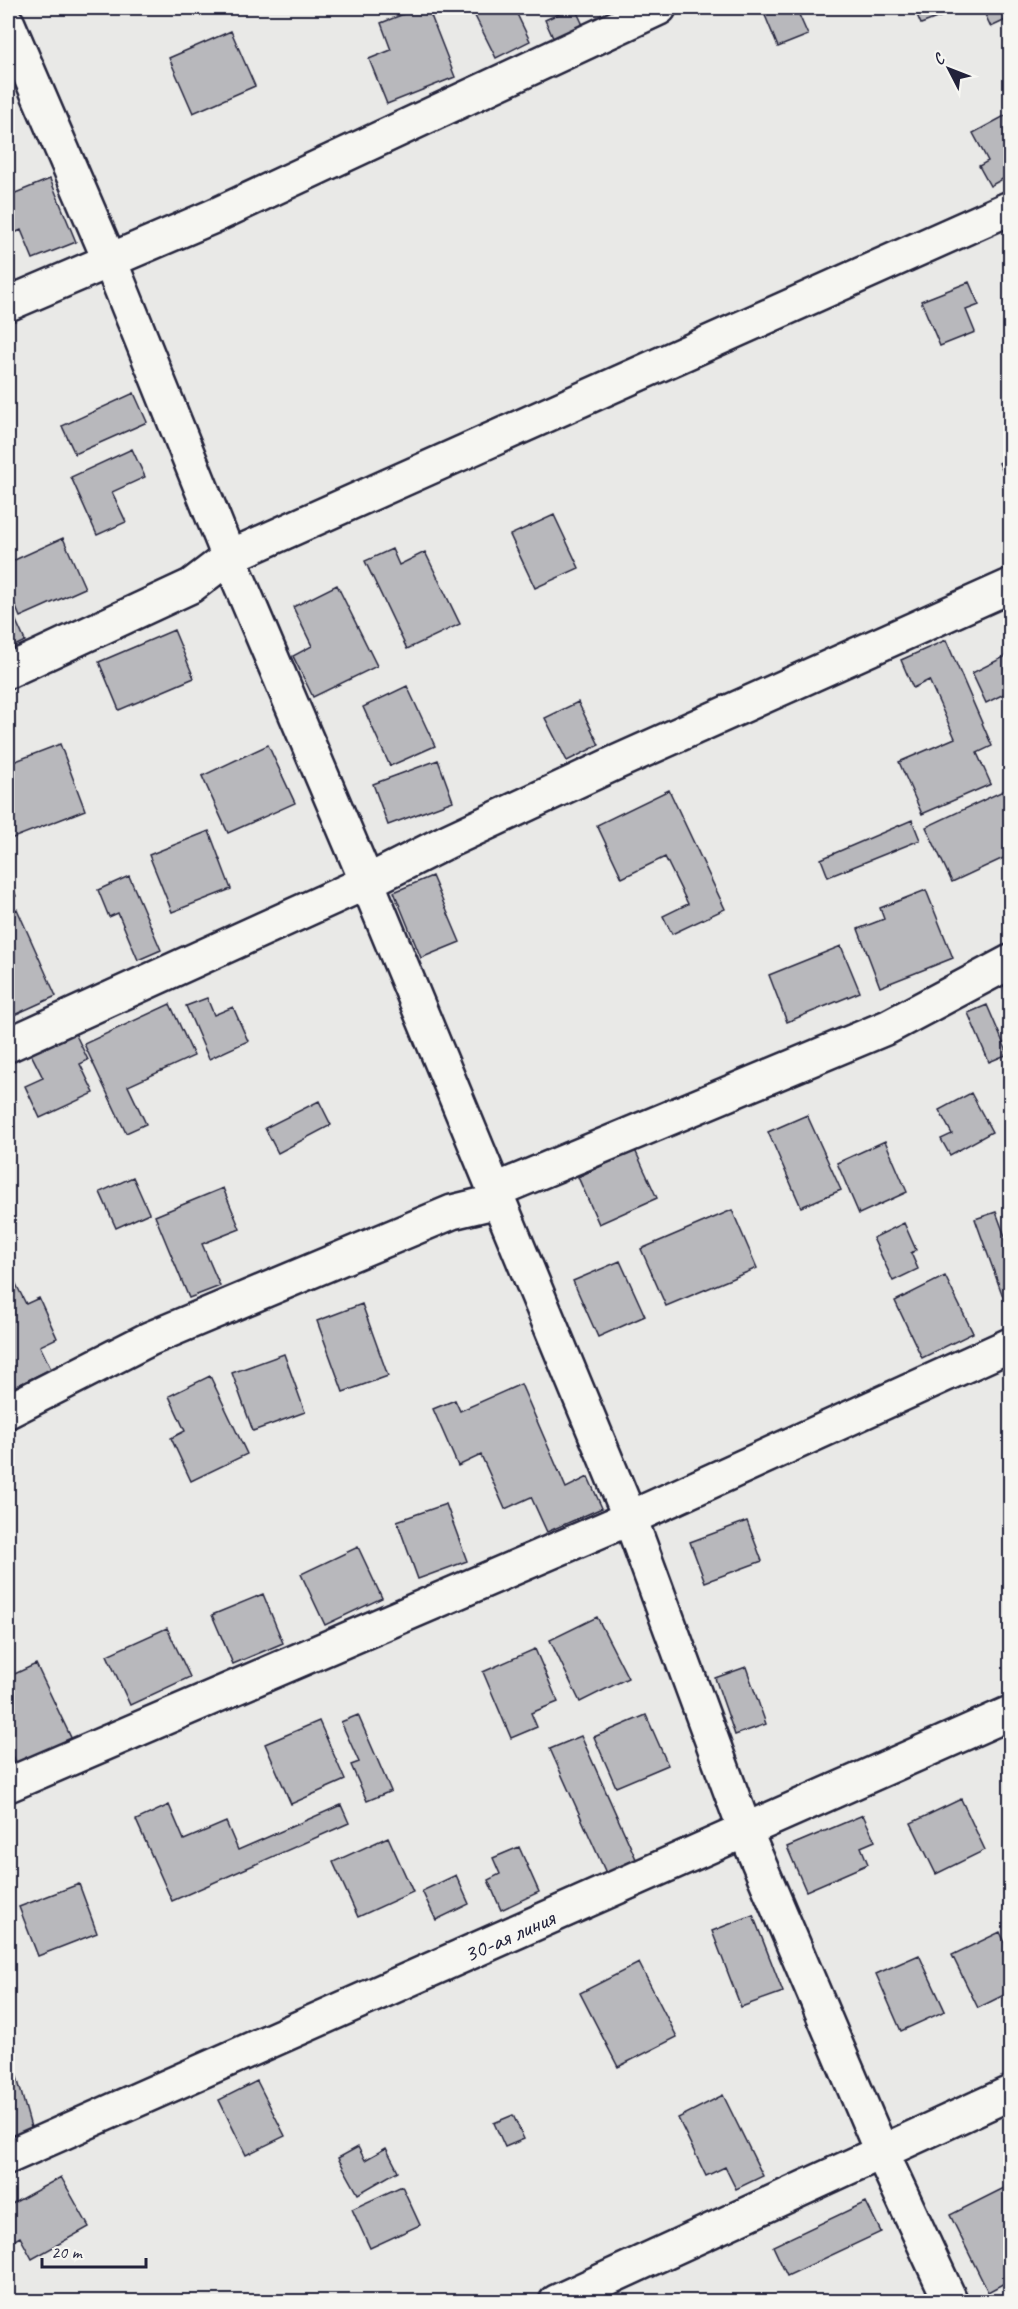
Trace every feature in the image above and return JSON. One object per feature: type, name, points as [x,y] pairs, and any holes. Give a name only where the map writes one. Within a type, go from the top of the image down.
[{"type":"street","points":[[8,304],[214,216],[652,9]]},
{"type":"street","points":[[8,24],[110,261],[229,557],[367,882],[630,1518],[746,1833],[882,2153],[951,2301]]},
{"type":"street","points":[[8,671],[192,586],[229,557],[1011,208]]},
{"type":"street","points":[[8,1045],[367,882],[448,841],[605,768],[1011,586]]},
{"type":"street","points":[[8,1411],[149,1339],[452,1212],[496,1196],[888,1027],[1011,962]]},
{"type":"street","points":[[8,1785],[630,1518],[1011,1345]]},
{"type":"street","name":"30-ая линия","points":[[8,2157],[746,1833],[1011,1713]]},
{"type":"street","points":[[556,2301],[1011,2093]]},
{"type":"building","points":[[419,8],[428,8],[455,77],[387,104],[369,59],[391,50],[381,23]]},
{"type":"building","points":[[471,8],[514,8],[530,41],[496,58]]},
{"type":"building","points":[[575,8],[584,27],[554,40],[545,20]]},
{"type":"building","points":[[762,8],[796,8],[808,35],[778,47]]},
{"type":"building","points":[[914,8],[963,8],[921,24]]},
{"type":"building","points":[[982,8],[1010,8],[1010,18],[991,27]]},
{"type":"building","points":[[231,31],[255,86],[193,113],[169,58]]},
{"type":"building","points":[[1010,113],[1010,175],[990,186],[979,166],[988,161],[973,133]]},
{"type":"building","points":[[50,179],[76,242],[33,259],[21,230],[8,236],[8,180],[13,194]]},
{"type":"building","points":[[969,282],[979,305],[966,310],[975,332],[940,346],[921,301]]},
{"type":"building","points":[[134,393],[147,422],[75,454],[62,426]]},
{"type":"building","points":[[132,449],[145,477],[112,492],[126,522],[97,535],[71,477]]},
{"type":"building","points":[[1010,458],[1010,488],[999,463]]},
{"type":"building","points":[[554,515],[579,568],[535,588],[510,535]]},
{"type":"building","points":[[63,538],[85,588],[20,617],[8,588],[8,563]]},
{"type":"building","points":[[392,549],[399,565],[425,552],[460,624],[407,649],[365,561]]},
{"type":"building","points":[[337,585],[377,666],[313,697],[293,656],[312,646],[293,607]]},
{"type":"building","points":[[8,603],[25,641],[8,649]]},
{"type":"building","points":[[174,630],[194,678],[119,710],[99,662]]},
{"type":"building","points":[[946,640],[992,746],[977,753],[991,784],[922,814],[899,762],[955,738],[929,680],[913,688],[901,660]]},
{"type":"building","points":[[1010,654],[1010,691],[986,703],[972,673]]},
{"type":"building","points":[[407,686],[435,746],[390,766],[363,707]]},
{"type":"building","points":[[578,702],[599,745],[567,761],[545,718]]},
{"type":"building","points":[[60,744],[85,810],[8,840],[8,764]]},
{"type":"building","points":[[268,745],[295,803],[228,833],[202,776]]},
{"type":"building","points":[[438,760],[453,801],[388,825],[373,784]]},
{"type":"building","points":[[669,790],[725,909],[672,934],[663,916],[688,904],[665,857],[622,878],[597,825]]},
{"type":"building","points":[[1003,791],[1010,808],[1010,855],[952,882],[926,827]]},
{"type":"building","points":[[912,820],[920,840],[828,877],[821,859]]},
{"type":"building","points":[[209,831],[231,889],[172,912],[149,855]]},
{"type":"building","points":[[8,874],[16,896],[8,899]]},
{"type":"building","points":[[129,876],[161,950],[138,960],[118,913],[109,917],[98,890]]},
{"type":"building","points":[[432,876],[460,942],[421,958],[394,892]]},
{"type":"building","points":[[926,890],[953,958],[880,987],[858,929],[884,919],[880,908]]},
{"type":"building","points":[[17,909],[56,996],[14,1015],[8,1000],[8,914]]},
{"type":"building","points":[[841,946],[860,992],[787,1022],[769,975]]},
{"type":"building","points":[[207,998],[214,1015],[233,1007],[248,1041],[209,1059],[186,1006]]},
{"type":"building","points":[[170,1004],[194,1056],[128,1086],[146,1124],[126,1133],[84,1044]]},
{"type":"building","points":[[987,1005],[1008,1054],[989,1062],[968,1013]]},
{"type":"building","points":[[75,1033],[88,1060],[80,1064],[94,1093],[40,1118],[25,1086],[43,1078],[31,1054]]},
{"type":"building","points":[[971,1093],[992,1132],[950,1155],[941,1139],[952,1134],[939,1110]]},
{"type":"building","points":[[319,1101],[331,1125],[278,1153],[265,1128]]},
{"type":"building","points":[[807,1115],[841,1190],[801,1207],[768,1132]]},
{"type":"building","points":[[885,1141],[907,1192],[859,1214],[837,1163]]},
{"type":"building","points":[[635,1150],[657,1198],[599,1224],[578,1177]]},
{"type":"building","points":[[133,1177],[149,1213],[116,1228],[100,1192]]},
{"type":"building","points":[[223,1188],[240,1229],[202,1244],[220,1286],[189,1298],[155,1216]]},
{"type":"building","points":[[732,1210],[757,1268],[666,1306],[641,1249]]},
{"type":"building","points":[[996,1212],[1010,1250],[1010,1316],[975,1219]]},
{"type":"building","points":[[904,1223],[916,1250],[911,1253],[918,1269],[893,1281],[873,1238]]},
{"type":"building","points":[[620,1261],[645,1316],[598,1337],[573,1281]]},
{"type":"building","points":[[945,1276],[973,1333],[922,1358],[895,1301]]},
{"type":"building","points":[[14,1280],[26,1304],[39,1298],[57,1338],[40,1346],[51,1369],[8,1390],[8,1283]]},
{"type":"building","points":[[362,1304],[388,1376],[343,1392],[317,1321]]},
{"type":"building","points":[[284,1354],[305,1412],[253,1431],[232,1373]]},
{"type":"building","points":[[210,1376],[247,1454],[191,1481],[171,1438],[185,1431],[169,1396]]},
{"type":"building","points":[[521,1384],[566,1488],[588,1477],[602,1508],[547,1532],[531,1497],[505,1509],[481,1455],[458,1466],[433,1409],[455,1400],[460,1411]]},
{"type":"building","points":[[446,1504],[467,1561],[418,1579],[397,1521]]},
{"type":"building","points":[[747,1521],[762,1561],[705,1582],[690,1542]]},
{"type":"building","points":[[358,1547],[382,1598],[325,1625],[301,1574]]},
{"type":"building","points":[[263,1594],[283,1643],[233,1664],[212,1615]]},
{"type":"building","points":[[597,1617],[628,1678],[580,1702],[550,1640]]},
{"type":"building","points":[[167,1628],[190,1677],[130,1705],[107,1655]]},
{"type":"building","points":[[535,1649],[558,1702],[531,1713],[537,1727],[511,1738],[483,1672]]},
{"type":"building","points":[[36,1664],[74,1744],[19,1769],[8,1744],[8,1677]]},
{"type":"building","points":[[746,1667],[766,1724],[735,1735],[715,1678]]},
{"type":"building","points":[[358,1715],[391,1791],[367,1801],[351,1765],[359,1762],[341,1722]]},
{"type":"building","points":[[646,1715],[668,1765],[616,1787],[594,1737]]},
{"type":"building","points":[[319,1721],[345,1780],[291,1804],[265,1744]]},
{"type":"building","points":[[581,1736],[636,1859],[606,1873],[550,1749]]},
{"type":"building","points":[[961,1799],[985,1850],[936,1874],[911,1823]]},
{"type":"building","points":[[169,1805],[184,1840],[226,1822],[238,1850],[341,1805],[349,1823],[172,1901],[136,1820]]},
{"type":"building","points":[[863,1815],[875,1841],[861,1847],[868,1864],[806,1891],[787,1847]]},
{"type":"building","points":[[388,1837],[413,1892],[358,1917],[333,1862]]},
{"type":"building","points":[[519,1847],[539,1892],[501,1910],[488,1880],[500,1874],[493,1858]]},
{"type":"building","points":[[456,1875],[469,1904],[436,1920],[422,1891]]},
{"type":"building","points":[[79,1884],[97,1933],[38,1956],[19,1907]]},
{"type":"building","points":[[753,1915],[783,1992],[741,2007],[712,1931]]},
{"type":"building","points":[[1000,1932],[1010,1953],[1010,1992],[978,2008],[952,1955]]},
{"type":"building","points":[[919,1955],[945,2011],[901,2031],[876,1974]]},
{"type":"building","points":[[639,1963],[677,2037],[618,2067],[580,1993]]},
{"type":"building","points":[[11,2056],[34,2138],[8,2146],[8,2057]]},
{"type":"building","points":[[257,2081],[285,2136],[246,2155],[219,2100]]},
{"type":"building","points":[[723,2095],[763,2176],[736,2189],[725,2167],[706,2176],[678,2118]]},
{"type":"building","points":[[513,2115],[524,2139],[505,2147],[494,2123]]},
{"type":"building","points":[[358,2147],[365,2160],[386,2148],[398,2171],[358,2194],[338,2158]]},
{"type":"building","points":[[61,2177],[89,2227],[32,2259],[20,2237],[8,2244],[8,2206]]},
{"type":"building","points":[[1010,2185],[1010,2225],[1005,2228],[1010,2240],[1010,2280],[988,2292],[950,2215]]},
{"type":"building","points":[[402,2186],[420,2225],[370,2248],[352,2209]]},
{"type":"building","points":[[866,2202],[881,2232],[787,2276],[773,2246]]}]
